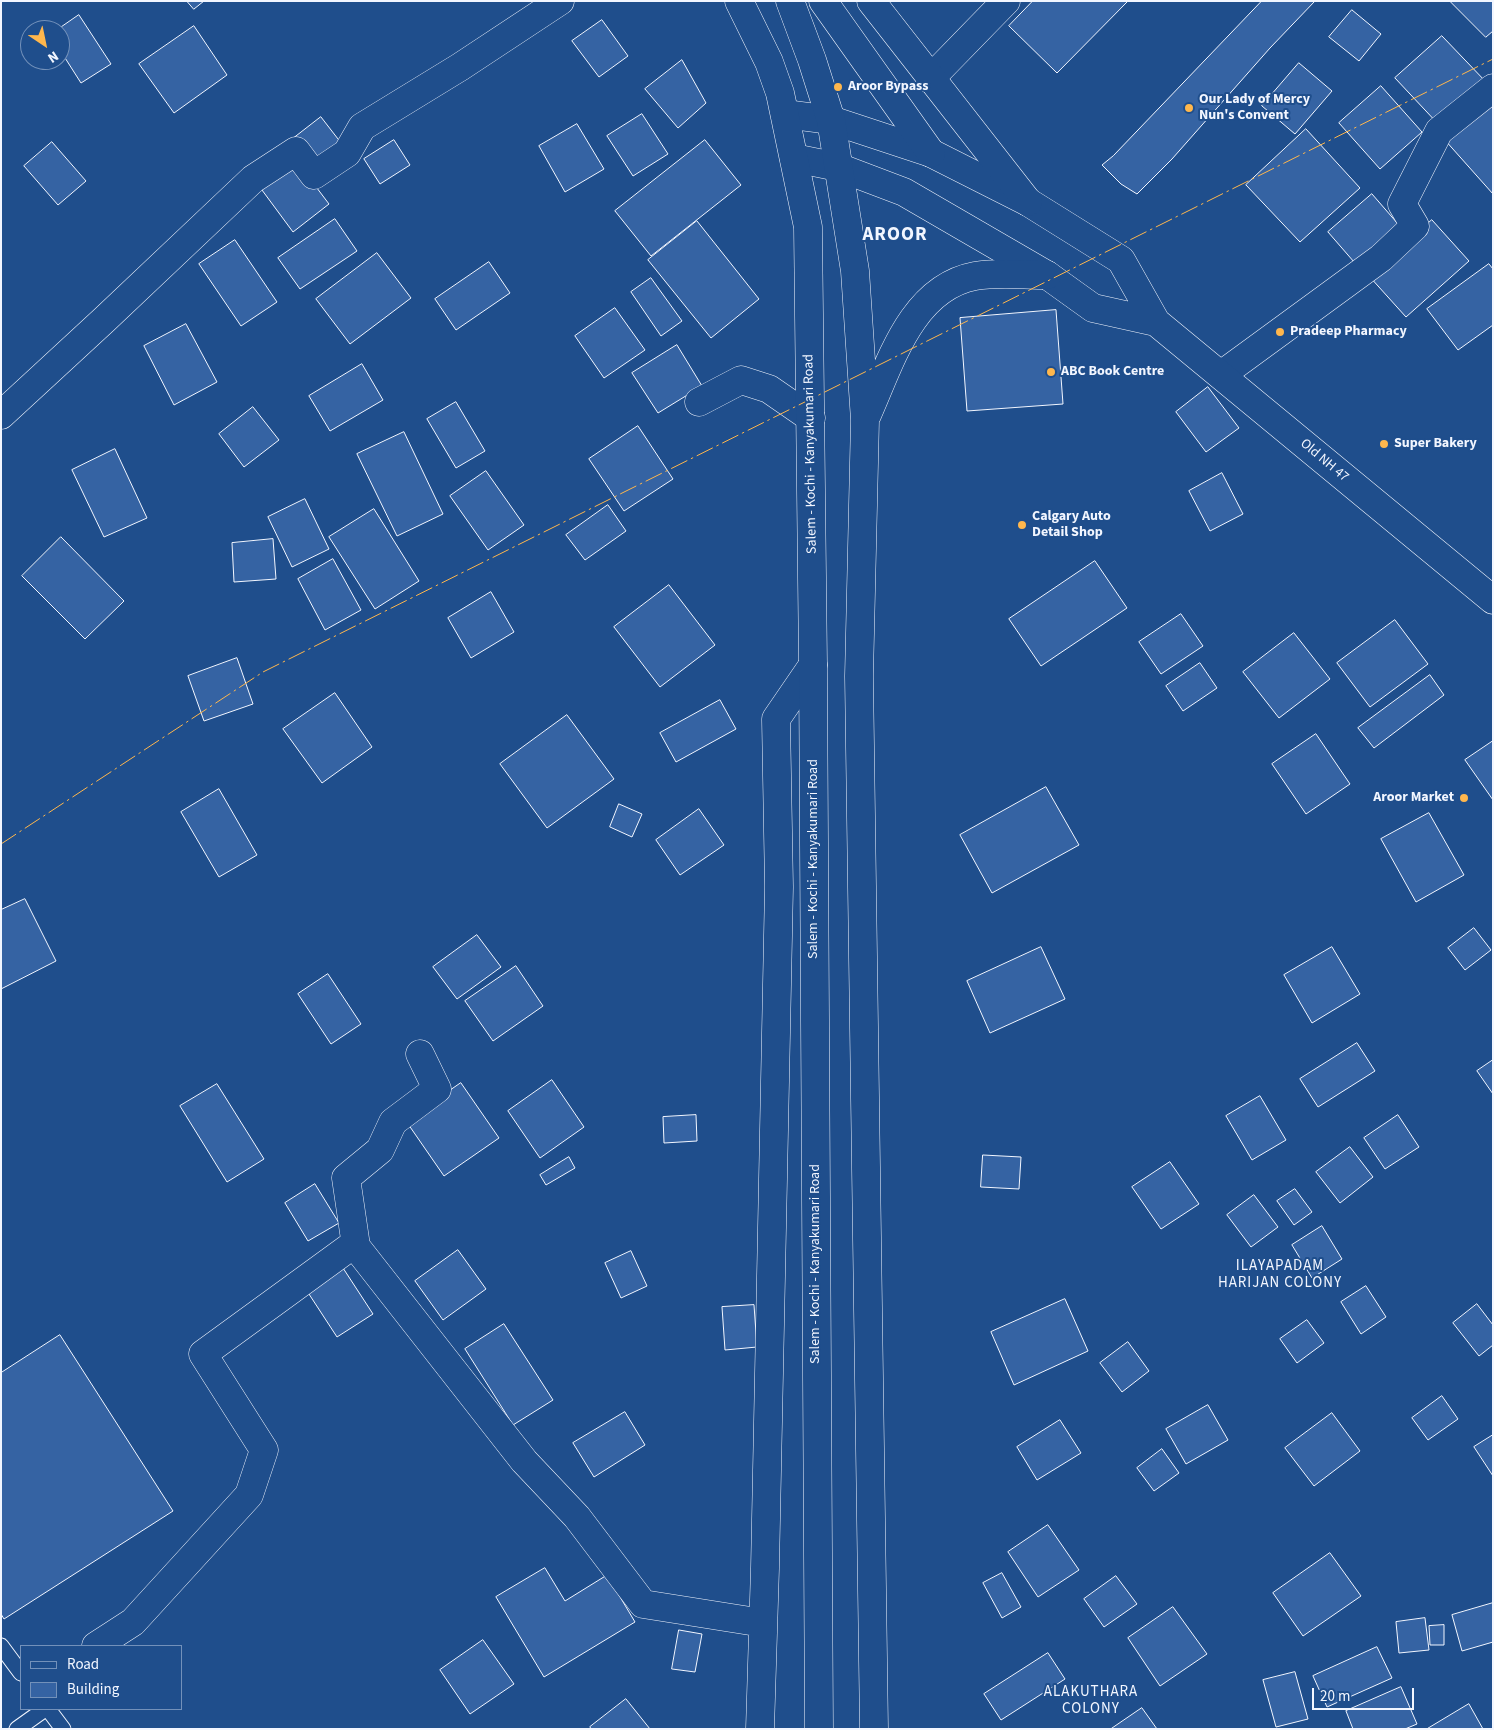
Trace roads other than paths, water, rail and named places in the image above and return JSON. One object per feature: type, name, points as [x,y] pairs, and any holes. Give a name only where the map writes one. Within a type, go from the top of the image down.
[{"type":"main road","points":[[1,415],[254,179],[296,151],[314,176],[347,153],[362,127],[460,67],[560,1]]},
{"type":"main road","name":"Salem - Kochi - Kanyakumari Road","points":[[739,1],[769,62],[785,114],[808,227],[813,665],[819,1729]]},
{"type":"main road","points":[[790,1],[812,60],[831,120],[854,271],[865,420],[859,676],[874,1729]]},
{"type":"main road","points":[[823,1],[932,153]]},
{"type":"main road","points":[[871,1],[1028,202]]},
{"type":"main road","points":[[930,78],[1006,1]]},
{"type":"main road","points":[[1221,375],[1380,258],[1415,226],[1402,204],[1439,132],[1493,88]]},
{"type":"main road","points":[[785,114],[831,120],[932,153],[1028,202],[1121,260],[1156,322]]},
{"type":"main road","points":[[794,158],[838,167],[904,192],[1047,275],[1093,308],[1156,322]]},
{"type":"main road","points":[[865,420],[904,332],[921,308],[932,298],[944,289],[974,276],[1047,275]]},
{"type":"main road","name":"Old NH 47","points":[[1156,322],[1493,600]]},
{"type":"main road","points":[[699,402],[741,380],[768,389],[811,418]]},
{"type":"main road","points":[[760,1729],[779,897],[776,719],[813,665]]},
{"type":"main road","points":[[420,1054],[437,1089],[394,1122],[380,1150],[346,1178],[356,1246],[524,1462],[577,1517],[643,1604],[763,1623]]},
{"type":"main road","points":[[98,1645],[133,1622],[249,1495],[264,1450],[203,1354],[354,1244],[356,1246]]},
{"type":"lane","points":[[1,1646],[20,1672]]},
{"type":"lane","points":[[18,1729],[46,1710]]},
{"type":"lane","points":[[48,1710],[63,1729]]},
{"type":"place","name":"Aroor Bypass","points":[[838,87]]},
{"type":"place","name":"Our Lady of Mercy Nun's Convent","points":[[1189,108]]},
{"type":"place","name":"Pradeep Pharmacy","points":[[1280,332]]},
{"type":"place","name":"ABC Book Centre","points":[[1051,372]]},
{"type":"place","name":"Super Bakery","points":[[1384,444]]},
{"type":"place","name":"Calgary Auto Detail Shop","points":[[1022,525]]},
{"type":"place","name":"Aroor Market","points":[[1464,798]]},
{"type":"district","name":"AROOR","points":[[895,236]]},
{"type":"district","name":"ILAYAPADAM HARIJAN COLONY","points":[[1280,1276]]},
{"type":"district","name":"ALAKUTHARA COLONY","points":[[1091,1702]]}]
